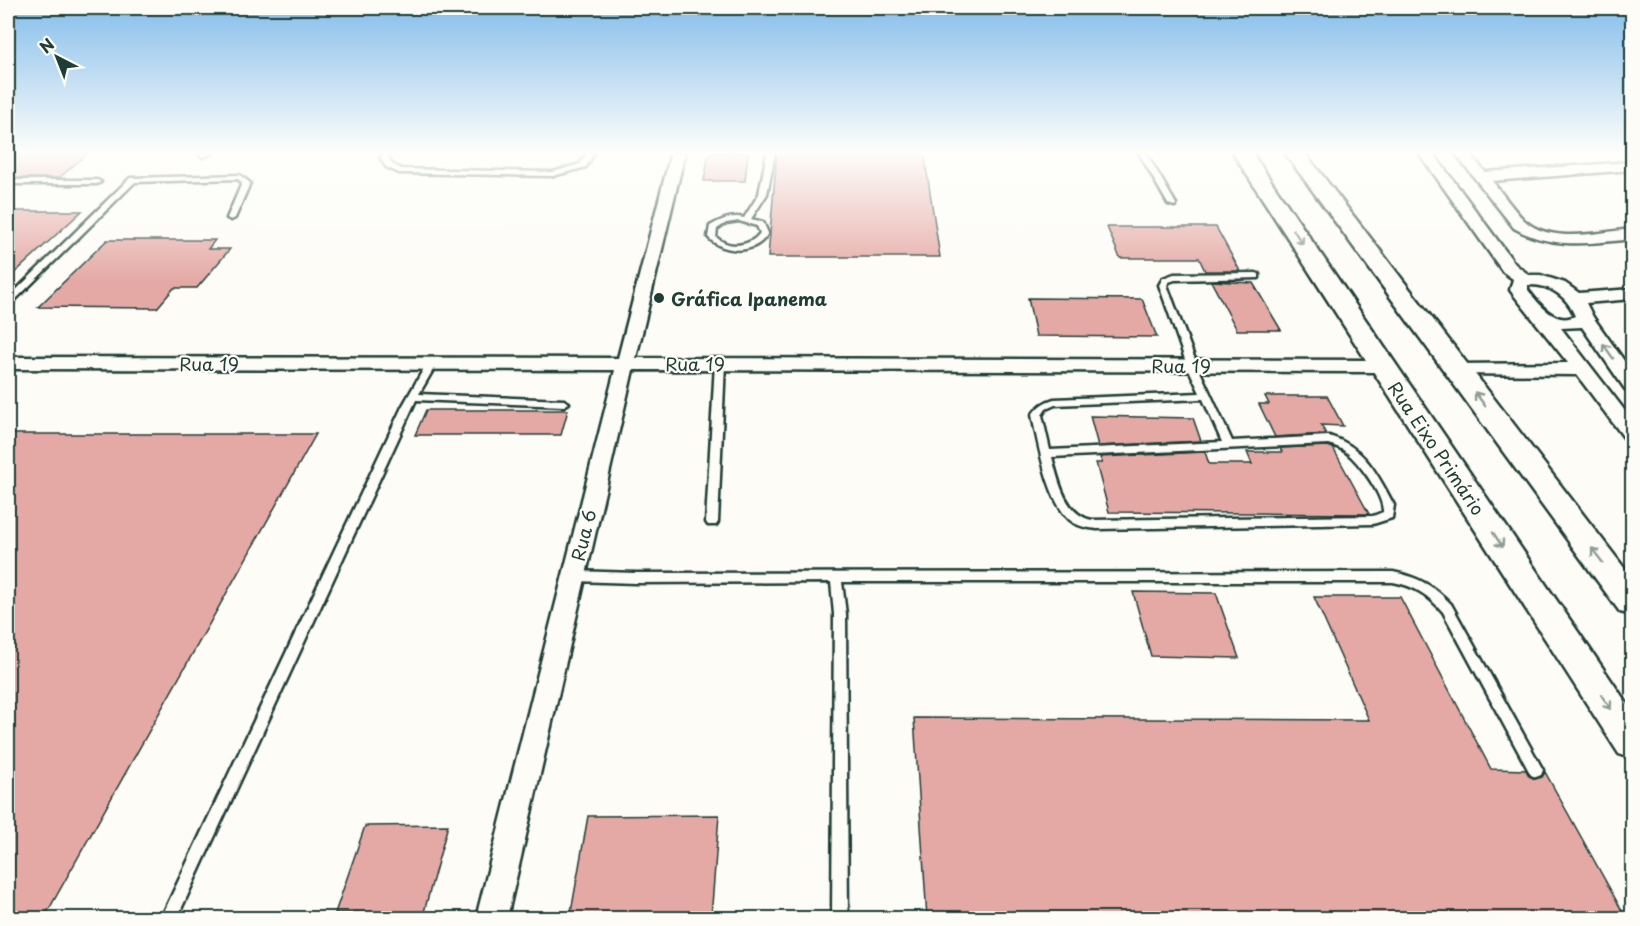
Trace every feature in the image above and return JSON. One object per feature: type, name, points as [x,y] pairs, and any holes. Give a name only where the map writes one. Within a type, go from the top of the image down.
[{"type":"street","name":"Rua 6","points":[[491,918],[668,196]]},
{"type":"street","name":"Rua Eixo Primário","points":[[1271,196],[1632,742]]},
{"type":"street","points":[[1328,196],[1632,602]]},
{"type":"street","points":[[1457,196],[1509,268],[1526,280],[1551,283],[1575,299],[1584,316],[1630,380]]},
{"type":"street","points":[[1497,196],[1520,225],[1537,234],[1568,239],[1632,234]]},
{"type":"street","points":[[1526,280],[1518,286],[1519,290],[1535,311],[1542,316],[1632,433]]},
{"type":"street","points":[[1575,299],[1632,294]]},
{"type":"street","points":[[1542,316],[1570,324],[1582,320],[1584,316]]},
{"type":"street","name":"Rua 19","points":[[8,363],[1383,366]]},
{"type":"street","points":[[1458,370],[1583,369]]},
{"type":"lane","points":[[8,302],[116,196]]},
{"type":"lane","points":[[231,218],[240,196]]},
{"type":"lane","points":[[747,219],[762,196]]},
{"type":"lane","points":[[1167,196],[1172,204]]},
{"type":"lane","points":[[747,219],[759,224],[764,232],[758,241],[752,244],[727,246],[715,241],[712,237],[713,228],[724,221],[747,219]]},
{"type":"lane","points":[[1229,445],[1204,396],[1163,285],[1166,280],[1174,277],[1256,276]]},
{"type":"lane","points":[[169,918],[413,397],[432,363]]},
{"type":"lane","points":[[712,522],[720,363]]},
{"type":"lane","points":[[1046,454],[1329,440],[1343,443],[1358,454],[1389,505],[1388,514],[1373,520],[1097,525],[1078,521],[1065,509],[1046,454],[1037,415],[1043,407],[1054,402],[1204,396]]},
{"type":"lane","points":[[413,397],[564,403]]},
{"type":"lane","points":[[573,576],[636,578],[1393,577],[1416,581],[1433,592],[1447,608],[1536,770]]},
{"type":"lane","points":[[836,577],[840,614],[840,918]]},
{"type":"building","points":[[773,196],[931,196],[940,257],[768,257]]},
{"type":"building","points":[[8,211],[82,211],[8,279]]},
{"type":"building","points":[[1107,227],[1216,227],[1240,271],[1205,271],[1199,258],[1120,258]]},
{"type":"building","points":[[107,240],[215,240],[208,249],[230,249],[197,288],[174,288],[157,308],[38,307]]},
{"type":"building","points":[[1211,281],[1253,283],[1281,330],[1237,330]]},
{"type":"building","points":[[1028,298],[1142,299],[1157,337],[1036,336]]},
{"type":"building","points":[[1265,396],[1327,396],[1343,426],[1321,425],[1326,434],[1275,437],[1259,404],[1269,404]]},
{"type":"building","points":[[426,410],[568,410],[561,435],[415,435]]},
{"type":"building","points":[[1090,416],[1193,418],[1201,441],[1098,446]]},
{"type":"building","points":[[8,434],[316,434],[44,918],[8,918]]},
{"type":"building","points":[[1328,446],[1333,448],[1369,514],[1109,512],[1096,463],[1102,463],[1100,457],[1205,452],[1209,464],[1252,464],[1247,452],[1282,452],[1280,448]]},
{"type":"building","points":[[1133,592],[1216,593],[1239,658],[1151,656]]},
{"type":"building","points":[[1314,597],[1400,597],[1491,769],[1526,770],[1529,776],[1535,779],[1542,777],[1545,772],[1626,918],[927,918],[914,718],[1369,720]]},
{"type":"building","points":[[719,815],[711,918],[570,918],[588,816]]},
{"type":"building","points":[[448,825],[424,912],[335,913],[365,826]]},
{"type":"place","name":"Gráfica Ipanema","points":[[659,298]]}]
